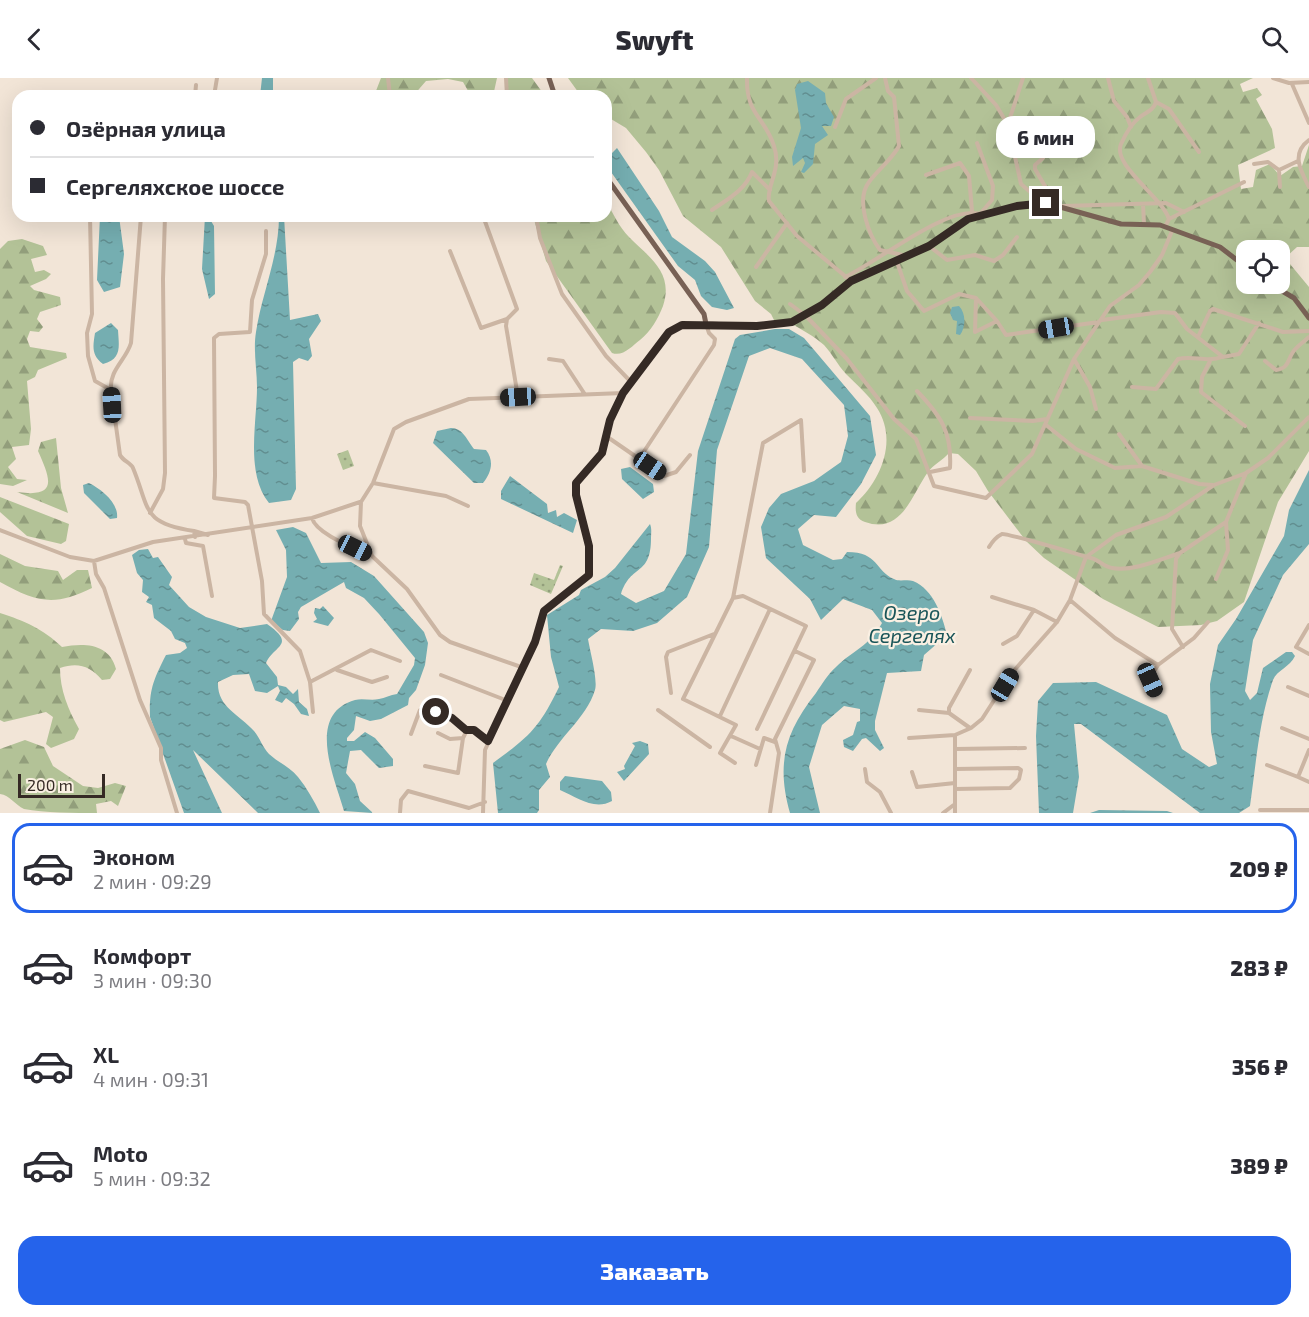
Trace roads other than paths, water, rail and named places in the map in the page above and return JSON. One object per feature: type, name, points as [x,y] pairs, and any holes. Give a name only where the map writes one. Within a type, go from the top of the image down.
[{"type":"main road","points":[[612,185],[704,314],[706,324],[777,325],[806,316],[848,279],[908,257],[929,246],[968,219],[980,214],[1027,204],[1059,206],[1113,223],[1165,227],[1220,247],[1236,259]]},
{"type":"main road","points":[[1287,294],[1294,298],[1309,318]]},
{"type":"street","points":[[747,78],[749,103],[774,146],[776,176],[770,190],[769,201],[796,236],[848,279],[943,219],[972,211],[980,214],[992,200],[993,186],[977,143]]},
{"type":"street","points":[[835,127],[846,99],[876,78]]},
{"type":"street","points":[[885,78],[887,88],[894,97],[899,146],[867,185],[864,204],[873,239],[880,250],[908,257]]},
{"type":"street","points":[[971,78],[996,105],[1008,125],[1021,184],[1046,204],[1049,193],[1035,169],[1035,165],[1043,158]]},
{"type":"street","points":[[1008,125],[1023,78]]},
{"type":"street","points":[[1108,78],[1114,101],[1127,117],[1131,127]]},
{"type":"street","points":[[1148,78],[1156,102],[1169,109],[1199,152]]},
{"type":"street","points":[[1273,78],[1292,84],[1309,82]]},
{"type":"street","points":[[1292,84],[1309,123]]},
{"type":"street","points":[[196,85],[196,90]]},
{"type":"street","points":[[1156,102],[1152,109],[1139,117],[1131,127],[1121,144],[1121,158],[1161,202],[1169,219]]},
{"type":"street","points":[[1309,140],[1300,147],[1298,161],[1309,187]]},
{"type":"street","points":[[1279,170],[1298,161]]},
{"type":"street","points":[[1254,164],[1268,162],[1279,170]]},
{"type":"street","points":[[926,175],[960,163],[969,176],[972,211]]},
{"type":"street","points":[[1279,170],[1280,187]]},
{"type":"street","points":[[712,210],[743,188],[752,172],[770,190]]},
{"type":"street","points":[[1165,227],[1169,219],[1204,199],[1244,182]]},
{"type":"street","points":[[1059,206],[1161,202],[1175,205],[1184,212]]},
{"type":"street","points":[[1143,204],[1144,224]]},
{"type":"street","points":[[90,222],[93,297],[92,314],[87,333],[88,356],[95,381],[111,390]]},
{"type":"street","points":[[141,222],[131,343],[128,353],[111,376],[120,455],[133,466],[137,486],[150,513],[162,523],[208,536]]},
{"type":"street","points":[[150,513],[163,489],[165,473],[163,279],[165,222]]},
{"type":"street","points":[[450,251],[481,328],[507,319],[517,309],[485,222]]},
{"type":"street","points":[[537,222],[540,238],[562,294],[606,356],[630,382]]},
{"type":"street","points":[[756,267],[787,223]]},
{"type":"street","points":[[266,231],[266,254],[252,300],[250,332],[216,335],[213,348],[214,498],[245,502],[248,505],[265,618],[300,651],[310,682],[313,712]]},
{"type":"street","points":[[790,304],[806,316],[847,359],[894,419],[916,439],[930,472],[932,483],[938,488],[986,498],[1032,454],[1074,358],[1110,306],[1139,285],[1150,272],[1165,250],[1172,231]]},
{"type":"street","points":[[929,246],[947,260],[975,255],[994,261],[1003,255],[1017,237]]},
{"type":"street","points":[[897,262],[907,291],[924,311],[959,294],[976,298],[997,321],[1006,335],[1170,312],[1180,317],[1187,329],[1223,357]]},
{"type":"street","points":[[976,298],[975,332],[997,321]]},
{"type":"street","points":[[1198,337],[1211,309],[1283,332],[1309,331]]},
{"type":"street","points":[[507,319],[518,397]]},
{"type":"street","points":[[1132,387],[1156,389],[1178,358],[1193,357],[1210,362],[1239,354],[1259,323]]},
{"type":"street","points":[[483,813],[484,759],[488,741],[524,668],[544,611],[589,575],[589,546],[575,489],[581,475],[602,453],[606,436],[623,393],[675,327],[706,324],[715,339],[714,345],[639,459]]},
{"type":"street","points":[[1265,361],[1276,370],[1283,368],[1289,362],[1294,350],[1309,336]]},
{"type":"street","points":[[1074,358],[1090,387],[1096,409]]},
{"type":"street","points":[[549,359],[563,361],[584,394]]},
{"type":"street","points":[[1210,362],[1202,377],[1201,392],[1245,426]]},
{"type":"street","points":[[916,391],[936,410],[948,433],[950,468],[930,472]]},
{"type":"street","points":[[372,556],[360,526],[361,502],[373,483],[394,429],[401,424],[457,402],[623,393]]},
{"type":"street","points":[[970,418],[992,420],[1008,417],[1033,421],[1047,419]]},
{"type":"street","points":[[909,738],[955,735],[970,728],[982,718],[1011,674],[1057,622],[1070,600],[1086,557],[1116,535],[1166,518],[1214,485],[1246,472],[1268,458],[1309,417]]},
{"type":"street","points":[[735,763],[720,753],[736,725],[683,699],[733,598],[764,443],[801,420],[803,422],[804,471]]},
{"type":"street","points":[[1046,425],[1076,449],[1108,465],[1123,469],[1143,466],[1199,484],[1214,485]]},
{"type":"street","points":[[1119,434],[1143,466]]},
{"type":"street","points":[[606,436],[668,476],[676,472],[690,455]]},
{"type":"street","points":[[1216,579],[1228,550],[1226,522],[1246,472]]},
{"type":"street","points":[[373,483],[446,496],[468,506]]},
{"type":"street","points":[[0,530],[70,557],[94,561],[146,544],[312,518],[361,502]]},
{"type":"street","points":[[312,518],[313,524],[321,531],[372,556],[407,589],[444,639],[524,668]]},
{"type":"street","points":[[989,548],[1003,534],[1010,534],[1037,544],[1069,549],[1107,567],[1120,569],[1180,552],[1226,522]]},
{"type":"street","points":[[194,531],[195,537]]},
{"type":"street","points":[[185,539],[186,543],[203,546],[212,596]]},
{"type":"street","points":[[1180,552],[1176,559],[1172,629],[1183,647]]},
{"type":"street","points":[[94,561],[96,574],[104,588],[140,700],[161,748],[161,760],[177,813]]},
{"type":"street","points":[[733,598],[743,596],[806,626],[757,729]]},
{"type":"street","points":[[992,597],[1034,610],[1057,622]]},
{"type":"street","points":[[1070,600],[1115,638],[1158,665]]},
{"type":"street","points":[[720,716],[770,609]]},
{"type":"street","points":[[1003,644],[1017,636],[1034,610]]},
{"type":"street","points":[[1155,692],[1149,678],[1158,665],[1183,647],[1208,621]]},
{"type":"street","points":[[1309,625],[1296,647],[1309,654]]},
{"type":"street","points":[[671,693],[666,657],[668,652],[714,634]]},
{"type":"street","points":[[310,682],[371,650],[400,661]]},
{"type":"street","points":[[770,813],[779,753],[776,742],[814,660],[795,651]]},
{"type":"street","points":[[336,669],[360,680],[372,682],[387,677]]},
{"type":"street","points":[[948,712],[970,670]]},
{"type":"street","points":[[441,675],[508,701]]},
{"type":"street","points":[[1288,687],[1309,696]]},
{"type":"street","points":[[411,734],[420,710],[425,708],[452,718],[466,730],[474,730],[488,741]]},
{"type":"street","points":[[658,710],[710,747]]},
{"type":"street","points":[[919,710],[948,712],[970,728]]},
{"type":"street","points":[[1282,728],[1309,739]]},
{"type":"street","points":[[425,766],[460,772],[463,738],[466,730]]},
{"type":"street","points":[[438,733],[450,739],[463,738]]},
{"type":"street","points":[[955,735],[955,813]]},
{"type":"street","points":[[731,736],[760,749]]},
{"type":"street","points":[[756,765],[764,738],[776,742]]},
{"type":"street","points":[[955,749],[1025,748]]},
{"type":"street","points":[[1298,777],[1309,750]]},
{"type":"street","points":[[1267,765],[1309,782]]},
{"type":"street","points":[[955,769],[1018,768],[1021,770],[1019,779],[1010,788],[955,789]]},
{"type":"street","points":[[865,769],[867,782],[880,792],[891,813]]},
{"type":"street","points":[[912,771],[917,787],[955,783]]},
{"type":"street","points":[[400,813],[401,800],[408,790],[469,808],[485,801]]},
{"type":"street","points":[[943,813],[955,804]]},
{"type":"street","points":[[1260,810],[1309,810]]},
{"type":"water","points":[[262,78],[273,78],[273,90],[261,90]]},
{"type":"water","points":[[808,81],[825,93],[826,103],[834,117],[831,126],[822,126],[828,135],[815,144],[813,164],[804,173],[801,172],[805,163],[803,158],[793,166],[792,157],[801,128],[795,90],[797,84]]},
{"type":"water","points":[[617,148],[659,211],[672,237],[705,261],[715,272],[734,308],[727,310],[712,307],[701,296],[695,280],[678,266],[612,173],[612,153]]},
{"type":"water","points":[[100,222],[120,222],[124,254],[120,287],[104,292],[97,280]]},
{"type":"water","points":[[205,222],[212,222],[214,226],[215,294],[209,299],[202,269]]},
{"type":"water","points":[[279,222],[284,222],[290,320],[318,314],[321,321],[309,339],[312,356],[308,361],[299,358],[293,362],[296,489],[291,500],[269,503],[257,477],[255,463],[254,432],[257,387],[255,346]]},
{"type":"water","points":[[959,306],[964,320],[960,335],[956,334],[957,321],[953,320],[950,313],[952,307]]},
{"type":"water","points":[[111,323],[118,330],[118,352],[114,359],[103,364],[95,354],[93,346],[95,333]]},
{"type":"water","name":"Озеро Сергелях","points":[[789,329],[804,338],[870,416],[876,455],[861,484],[836,517],[814,515],[798,529],[803,545],[833,560],[842,559],[847,552],[871,558],[888,576],[898,580],[913,581],[926,590],[943,619],[947,635],[924,655],[921,671],[887,673],[875,721],[875,730],[884,748],[880,751],[866,738],[862,739],[853,751],[844,747],[843,740],[853,735],[857,722],[860,721],[860,709],[844,706],[822,725],[809,767],[820,813],[790,813],[784,779],[784,764],[790,735],[805,707],[830,673],[867,643],[882,623],[872,610],[843,599],[821,620],[810,599],[766,558],[761,527],[769,508],[781,494],[814,481],[841,462],[848,436],[844,405],[802,359],[770,348],[749,356],[717,450],[709,547],[687,597],[657,623],[633,631],[601,629],[588,639],[595,673],[595,690],[585,710],[557,745],[546,764],[550,777],[539,790],[539,810],[537,813],[498,813],[493,763],[516,746],[539,722],[559,687],[551,657],[547,615],[579,595],[581,590],[605,577],[650,524],[648,559],[625,584],[621,594],[636,603],[664,591],[686,554],[698,451],[735,339],[740,335]]},
{"type":"water","points":[[451,428],[462,432],[474,449],[486,450],[489,454],[491,466],[483,483],[474,483],[433,443],[437,431]]},
{"type":"water","points":[[630,467],[653,484],[654,492],[643,499],[622,479],[621,469]]},
{"type":"water","points":[[1309,470],[1309,544],[1283,575],[1253,640],[1245,691],[1250,700],[1257,693],[1263,668],[1286,652],[1292,652],[1295,656],[1277,674],[1268,695],[1258,742],[1250,806],[1239,813],[1200,813],[1081,724],[1074,724],[1079,777],[1073,813],[1039,813],[1036,736],[1038,701],[1053,683],[1096,682],[1167,715],[1182,749],[1209,767],[1217,764],[1211,732],[1210,684],[1218,645],[1236,619],[1284,536],[1289,510]]},
{"type":"water","points":[[510,476],[547,504],[548,513],[556,510],[557,517],[564,513],[577,520],[573,533],[501,499],[501,491]]},
{"type":"water","points":[[89,483],[104,493],[112,502],[117,518],[110,519],[84,493],[83,485]]},
{"type":"water","points":[[293,527],[306,533],[321,563],[351,562],[374,576],[424,632],[428,643],[425,665],[416,690],[409,698],[408,705],[381,719],[370,721],[356,716],[354,730],[347,738],[347,741],[354,741],[365,732],[375,738],[393,759],[393,766],[379,768],[361,750],[350,751],[346,773],[355,784],[360,801],[373,813],[344,811],[330,766],[327,733],[331,719],[340,707],[355,700],[376,700],[397,694],[414,665],[415,658],[379,614],[364,598],[346,588],[344,582],[301,607],[298,612],[299,619],[290,631],[283,630],[271,621],[287,577],[286,550],[276,530]]},
{"type":"water","points":[[148,549],[153,558],[158,557],[172,577],[169,585],[189,607],[206,617],[240,628],[267,624],[281,636],[281,645],[266,663],[277,677],[278,685],[286,687],[293,694],[298,689],[299,702],[307,709],[309,716],[301,714],[286,698],[282,703],[275,700],[280,691],[278,686],[267,693],[255,691],[249,674],[233,675],[218,682],[219,691],[225,704],[254,731],[269,754],[298,777],[320,813],[258,813],[193,750],[222,813],[184,813],[150,717],[150,708],[153,686],[166,655],[180,653],[187,648],[185,643],[175,639],[171,631],[154,618],[152,605],[146,602],[149,597],[142,592],[143,580],[137,573],[132,555],[139,550]]},
{"type":"water","points":[[323,606],[334,618],[328,626],[313,622],[317,619],[314,613],[315,608],[320,609]]},
{"type":"water","points":[[640,741],[648,744],[649,754],[624,781],[617,772],[625,769],[624,766],[635,746],[632,743]]},
{"type":"water","points":[[565,776],[602,781],[611,792],[612,801],[605,804],[592,804],[560,790],[560,782]]},
{"type":"water","points":[[1099,810],[1167,811],[1173,813],[1090,813]]}]
